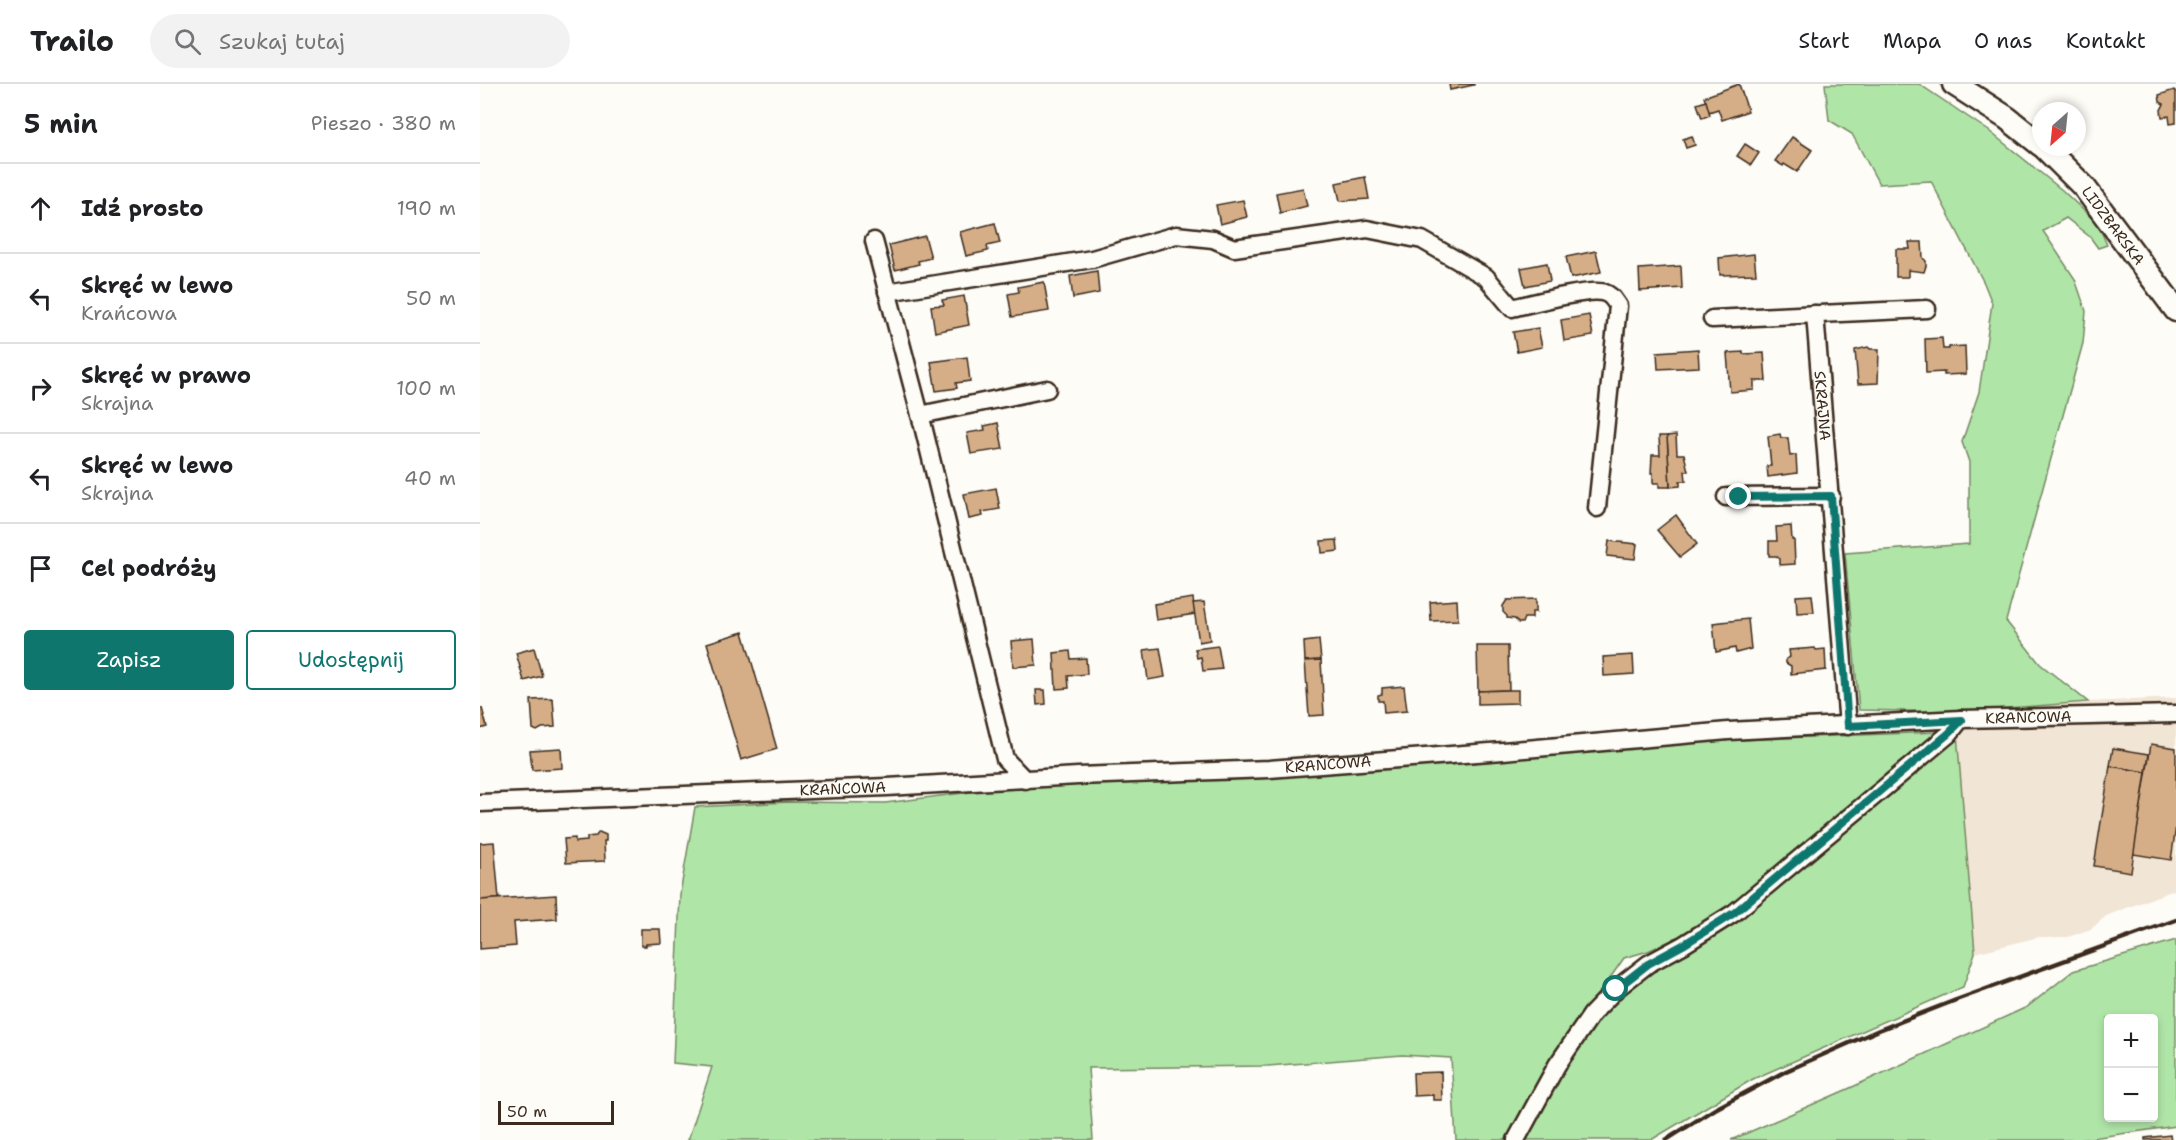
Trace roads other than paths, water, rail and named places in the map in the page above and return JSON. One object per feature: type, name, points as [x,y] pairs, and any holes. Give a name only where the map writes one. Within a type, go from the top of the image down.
[{"type":"main road","name":"LIDZBARSKA","points":[[1954,84],[2007,118],[2032,138]]},
{"type":"main road","name":"LIDZBARSKA","points":[[2052,156],[2084,187],[2176,310]]},
{"type":"street","points":[[887,292],[1092,259],[1176,235],[1213,239],[1234,248],[1367,229],[1422,240],[1486,277],[1512,308],[1603,291],[1611,296],[1618,306],[1597,508]]},
{"type":"street","points":[[874,241],[920,415],[1005,759],[1025,780]]},
{"type":"street","points":[[1712,319],[1927,309]]},
{"type":"street","name":"SKRAJNA","points":[[1815,314],[1848,726]]},
{"type":"street","points":[[920,415],[1047,389]]},
{"type":"street","points":[[1726,497],[1831,496]]},
{"type":"street","name":"KRAŃCOWA","points":[[480,802],[887,788],[1269,769],[1728,731],[1962,720],[2176,714]]},
{"type":"street","points":[[1516,1140],[1557,1065],[1592,1014],[1616,989],[1648,964],[1734,913],[1962,720]]},
{"type":"railway","points":[[1666,1140],[1715,1109],[1786,1071],[1879,1030],[2176,920]]}]
